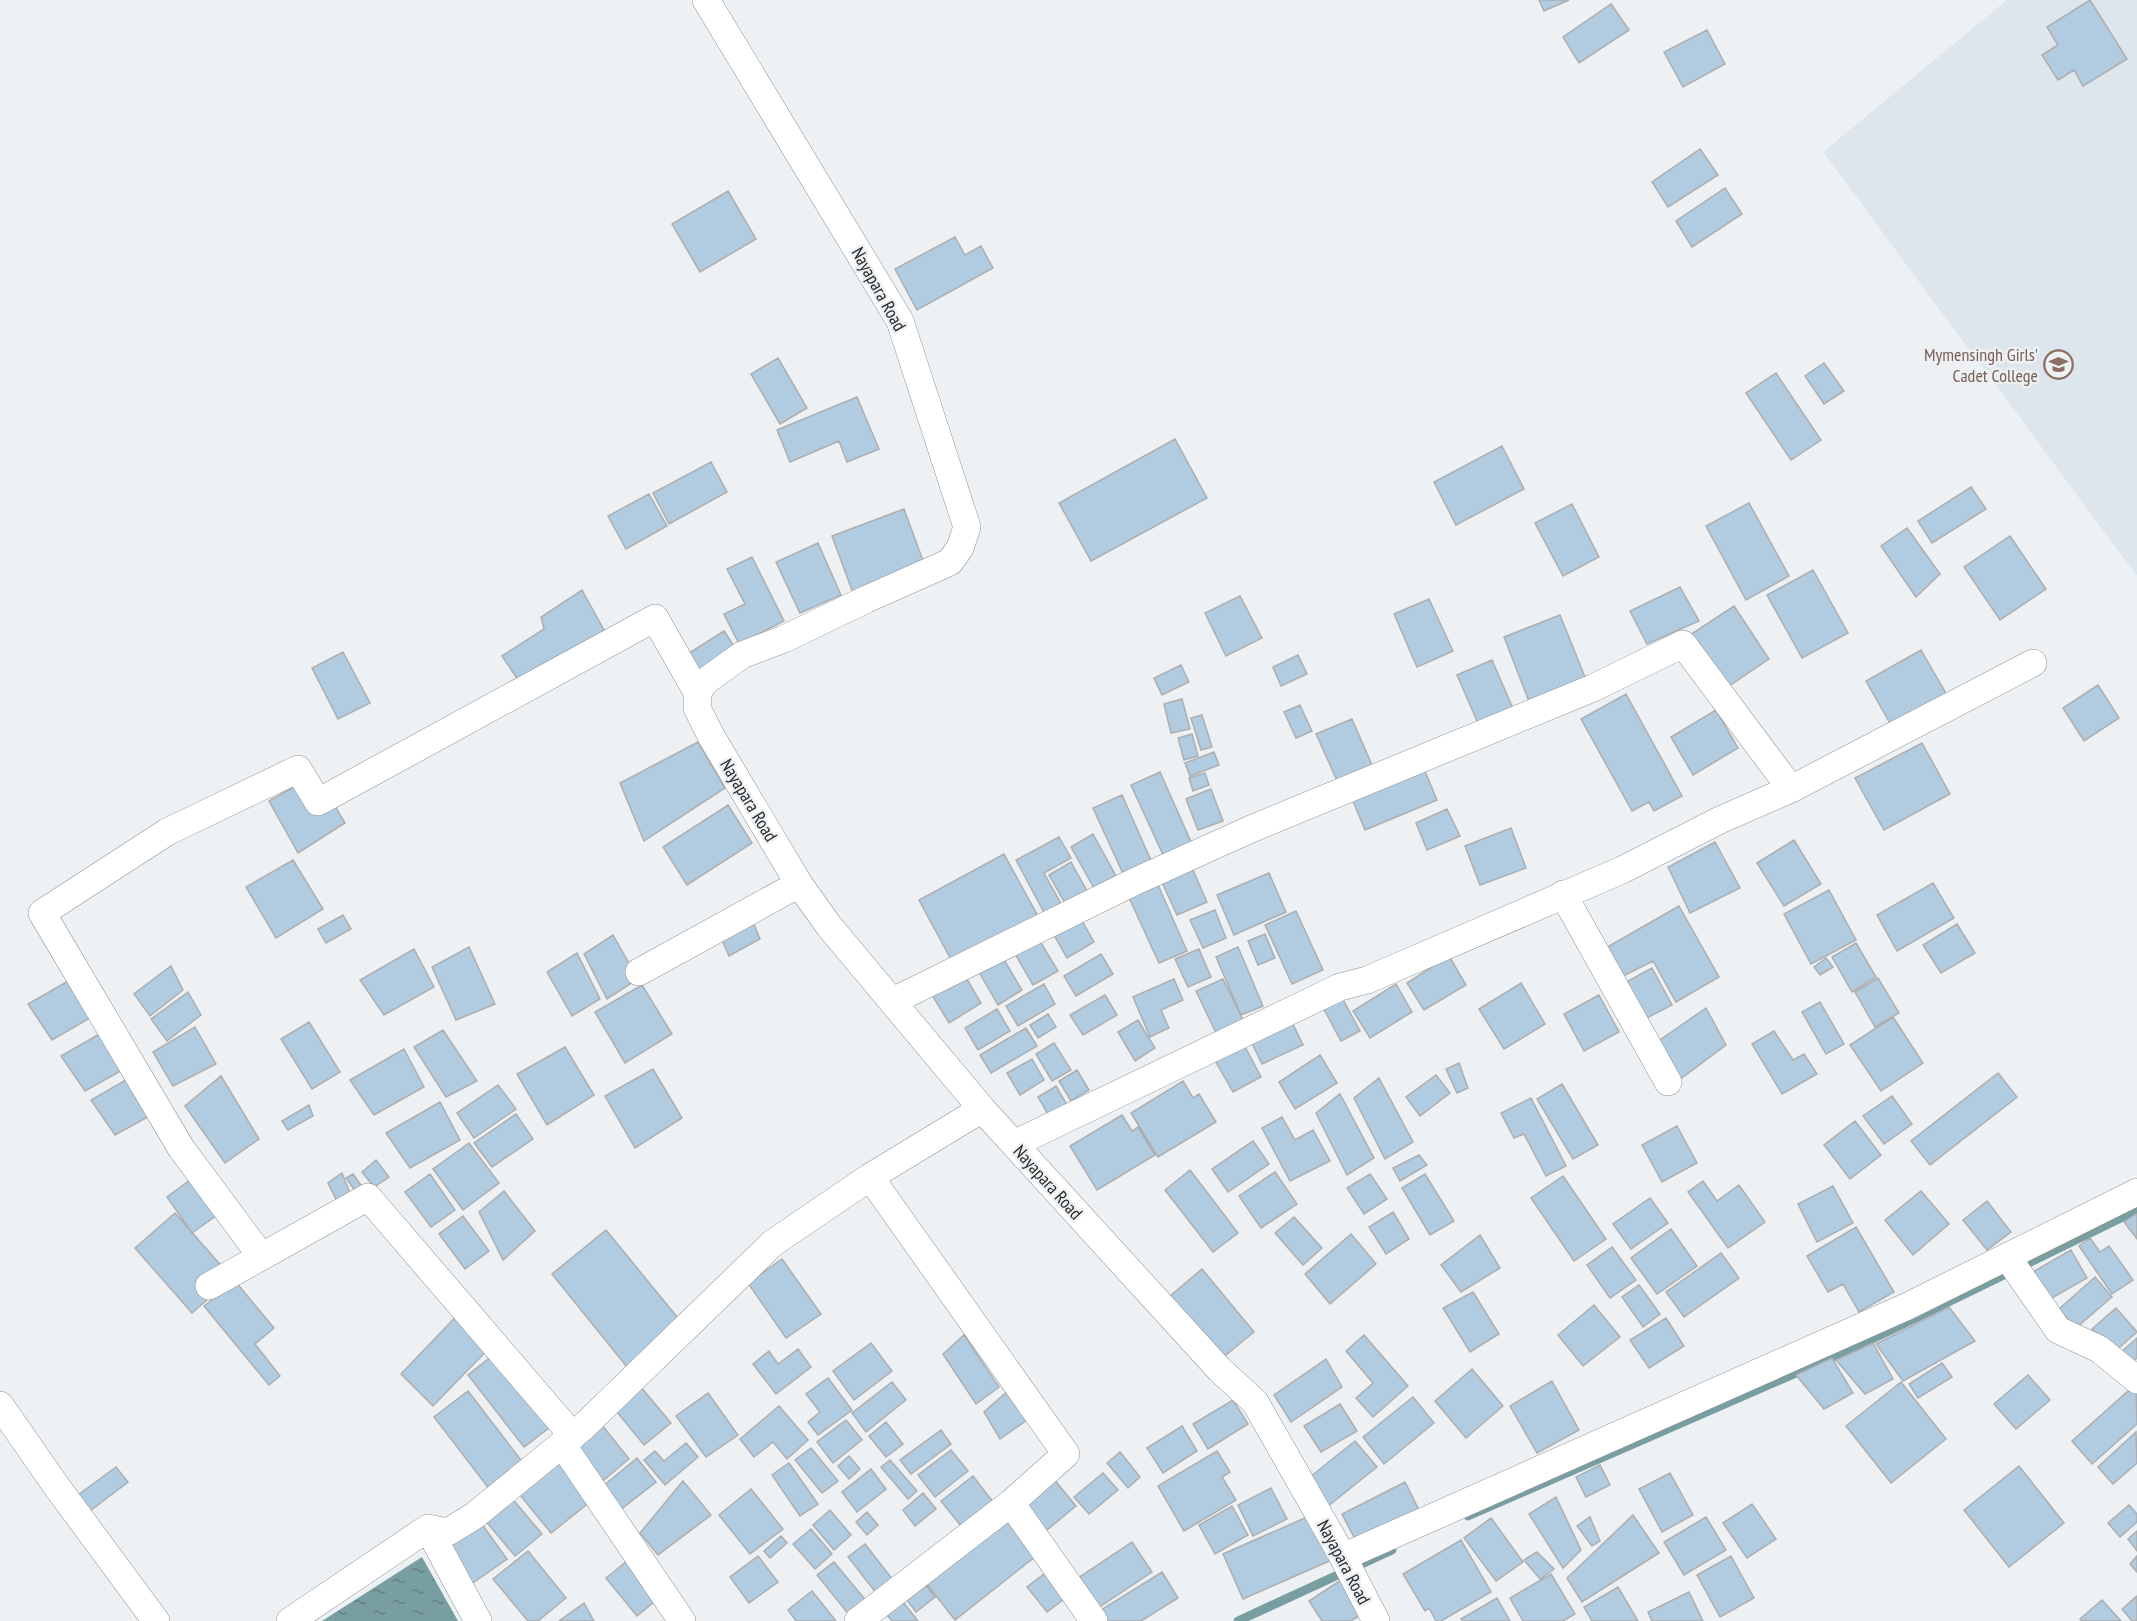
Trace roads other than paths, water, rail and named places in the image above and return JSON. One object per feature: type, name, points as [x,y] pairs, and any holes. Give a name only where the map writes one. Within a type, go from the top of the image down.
[{"type":"street","name":"Nayapara Road","points":[[706,0],[900,321],[967,527],[960,548],[950,562],[867,598],[784,639],[742,655],[703,683],[698,694],[697,708],[711,736],[799,884],[829,926],[982,1109],[1220,1370],[1255,1402],[1376,1621]]},
{"type":"street","points":[[261,1256],[181,1148],[42,913],[167,832],[298,769],[318,802],[655,618],[698,694]]},
{"type":"street","points":[[893,1001],[1136,881],[1251,829],[1593,688],[1683,645],[1791,789]]},
{"type":"street","points":[[1014,1144],[1340,987],[1367,980],[1622,870],[1720,820],[1791,789],[2033,663]]},
{"type":"street","points":[[639,972],[799,884]]},
{"type":"street","points":[[1563,894],[1668,1082]]},
{"type":"street","points":[[290,1621],[428,1528],[448,1532],[474,1516],[567,1440],[773,1243],[870,1177],[982,1109]]},
{"type":"street","points":[[858,1621],[1011,1503],[1066,1454],[870,1177]]},
{"type":"street","points":[[1342,1557],[1908,1306],[2137,1192]]},
{"type":"street","points":[[209,1286],[368,1197],[567,1440],[682,1621]]},
{"type":"street","points":[[2008,1258],[2058,1329],[2099,1348],[2137,1380]]},
{"type":"street","points":[[0,1405],[57,1488],[156,1621]]},
{"type":"street","points":[[1011,1503],[1094,1621]]},
{"type":"street","points":[[428,1528],[478,1621]]},
{"type":"water","points":[[422,1557],[458,1621],[322,1621]]},
{"type":"waterway","points":[[1468,1516],[1860,1345],[2137,1210]]},
{"type":"waterway","points":[[1238,1621],[1392,1550]]},
{"type":"place","name":"Mymensingh Girls' Cadet College","points":[[2059,364]]}]
